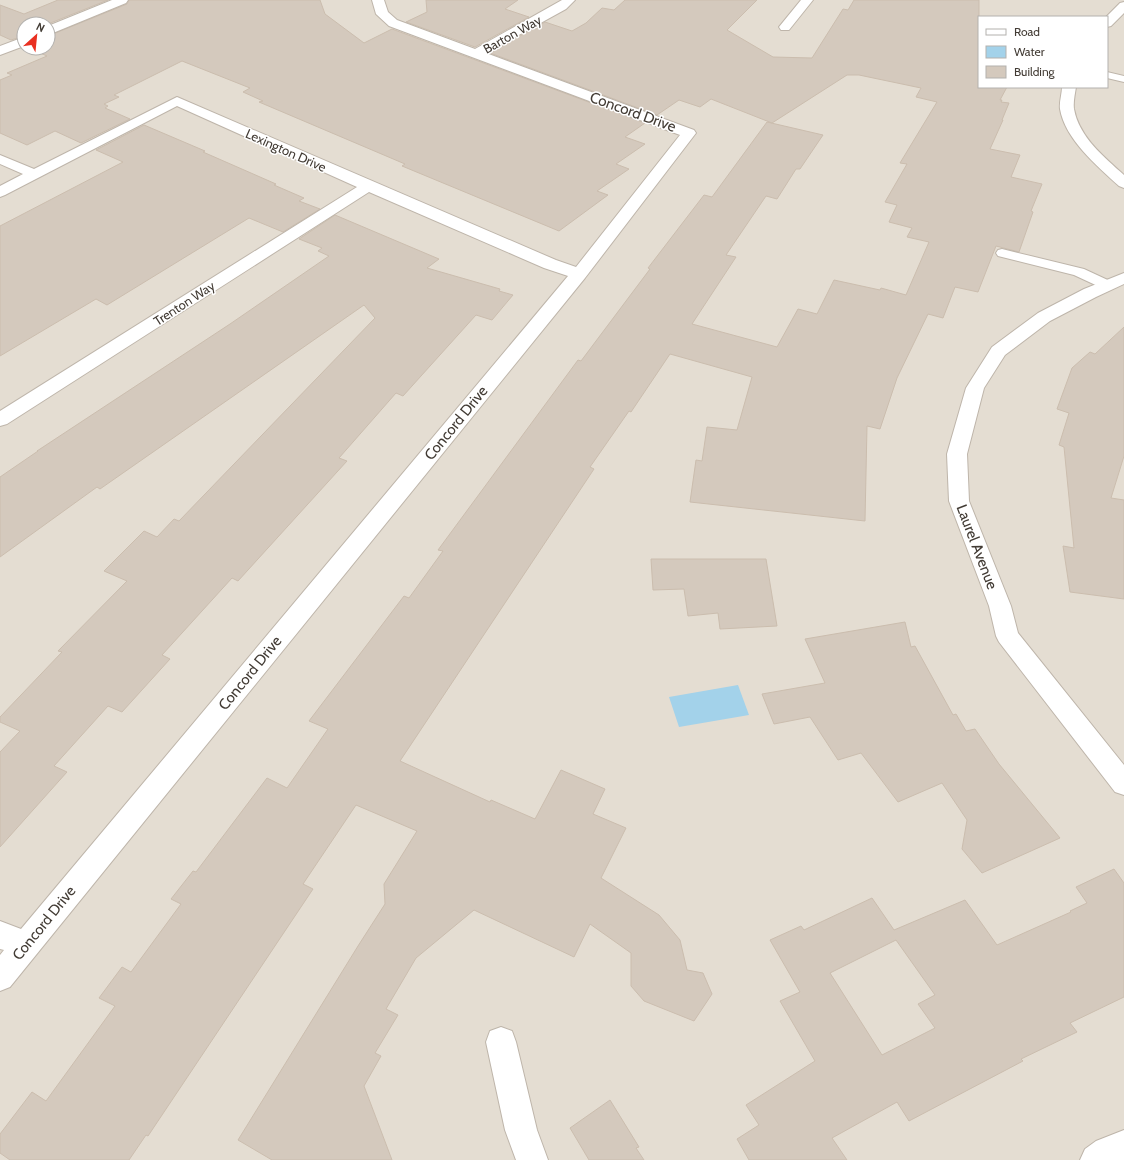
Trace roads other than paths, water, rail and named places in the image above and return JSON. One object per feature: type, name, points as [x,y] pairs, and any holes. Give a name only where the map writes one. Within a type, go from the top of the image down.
[{"type":"street","points":[[56,28],[122,0]]},
{"type":"street","name":"Concord Drive","points":[[0,977],[579,274],[689,133],[393,23],[382,14],[378,0]]},
{"type":"street","name":"Barton Way","points":[[475,54],[562,6],[569,0]]},
{"type":"street","points":[[785,27],[807,0]]},
{"type":"street","points":[[1108,21],[1124,6]]},
{"type":"street","points":[[0,51],[16,44]]},
{"type":"street","points":[[1069,88],[1066,108],[1074,129],[1094,155],[1123,184]]},
{"type":"street","name":"Lexington Drive","points":[[0,192],[177,101],[368,186],[550,264],[579,274]]},
{"type":"street","points":[[0,158],[34,174]]},
{"type":"street","name":"Trenton Way","points":[[0,420],[368,186]]},
{"type":"street","name":"Laurel Avenue","points":[[1115,281],[1044,317],[998,351],[975,388],[957,454],[957,478],[959,501],[1000,606],[1007,636],[1120,775]]},
{"type":"street","points":[[0,934],[26,945]]},
{"type":"street","points":[[501,1042],[520,1130],[532,1160]]},
{"type":"street","points":[[1096,1160],[1107,1152],[1124,1146]]},
{"type":"lane","points":[[1108,74],[1124,79]]},
{"type":"lane","points":[[1002,253],[1115,281]]},
{"type":"water","points":[[738,685],[749,715],[679,727],[669,697]]}]
